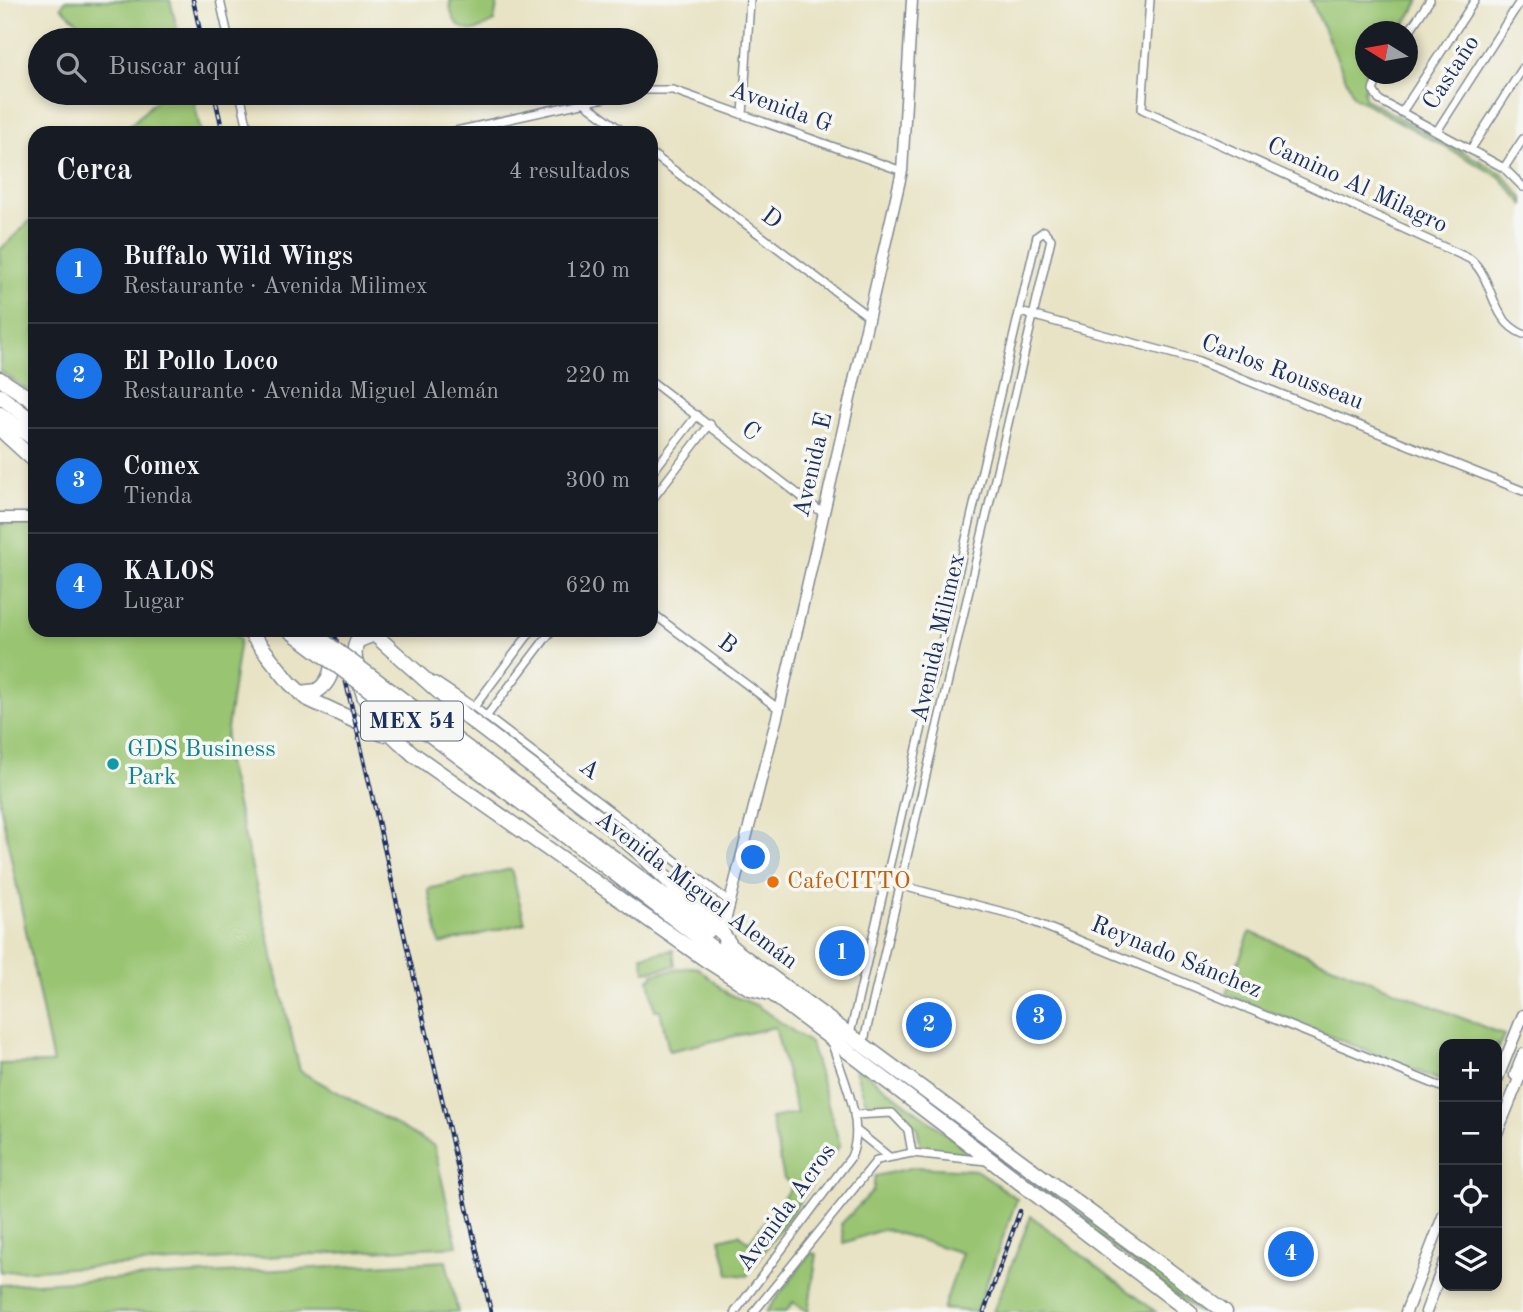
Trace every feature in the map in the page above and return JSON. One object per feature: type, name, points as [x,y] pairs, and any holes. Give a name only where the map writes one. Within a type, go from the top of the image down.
[{"type":"highway","points":[[0,379],[28,397]]},
{"type":"highway","points":[[0,396],[28,418]]},
{"type":"highway","points":[[0,414],[28,435]]},
{"type":"highway","points":[[0,429],[28,455]]},
{"type":"highway","points":[[254,637],[300,693],[373,727],[705,959],[750,988],[770,993]]},
{"type":"highway","name":"Avenida Miguel Alemán","points":[[299,637],[732,948],[1225,1312]]},
{"type":"highway","name":"Avenida Miguel Alemán","points":[[318,637],[831,1041],[1190,1312]]},
{"type":"highway","points":[[300,693],[317,691],[331,676],[332,660],[327,637]]},
{"type":"highway","points":[[364,637],[354,654],[365,703],[379,723],[413,754]]},
{"type":"highway","points":[[371,637],[420,673],[468,719],[608,826],[722,933],[732,948]]},
{"type":"main road","name":"Avenida E","points":[[722,933],[732,903],[779,709],[902,172],[912,0]]},
{"type":"main road","points":[[0,518],[28,518]]},
{"type":"main road","points":[[1502,1070],[1520,1035],[1523,1015]]},
{"type":"main road","points":[[1512,1097],[1510,1088],[1523,1055]]},
{"type":"main road","points":[[1502,1121],[1523,1069]]},
{"type":"main road","points":[[1406,1312],[1439,1226]]},
{"type":"main road","points":[[1424,1312],[1443,1228]]},
{"type":"street","points":[[220,0],[226,28]]},
{"type":"street","points":[[743,115],[750,0]]},
{"type":"street","name":"Camino Al Milagro","points":[[1150,0],[1142,109],[1470,258],[1479,269],[1505,323],[1523,334]]},
{"type":"street","points":[[1416,21],[1430,0]]},
{"type":"street","points":[[1402,112],[1475,0]]},
{"type":"street","name":"Castaño","points":[[1437,131],[1521,0]]},
{"type":"street","points":[[1471,149],[1523,68]]},
{"type":"street","points":[[1375,84],[1373,90],[1379,100],[1504,168],[1523,187]]},
{"type":"street","name":"Avenida G","points":[[658,90],[673,90],[902,172]]},
{"type":"street","points":[[243,105],[247,126]]},
{"type":"street","points":[[477,126],[565,105]]},
{"type":"street","points":[[587,105],[616,126]]},
{"type":"street","points":[[1504,168],[1523,139]]},
{"type":"street","name":"D","points":[[658,158],[868,316]]},
{"type":"street","name":"Avenida Milimex","points":[[850,1035],[1037,236],[1044,231],[1051,239],[863,1045]]},
{"type":"street","name":"Carlos Rousseau","points":[[1020,312],[1196,360],[1523,491]]},
{"type":"street","name":"C","points":[[658,386],[824,514]]},
{"type":"street","points":[[658,465],[696,415]]},
{"type":"street","points":[[658,492],[710,424]]},
{"type":"street","name":"B","points":[[658,617],[779,709]]},
{"type":"street","points":[[474,707],[527,637]]},
{"type":"street","points":[[486,717],[547,637]]},
{"type":"street","name":"A","points":[[420,673],[474,707],[732,903]]},
{"type":"street","name":"Reynado Sánchez","points":[[887,882],[1019,916],[1439,1086]]},
{"type":"street","name":"Avenida Acros","points":[[735,1312],[851,1157],[856,1144],[854,1115],[831,1041]]},
{"type":"street","points":[[854,1115],[892,1113],[908,1129],[912,1153]]},
{"type":"street","points":[[857,1131],[888,1156]]},
{"type":"street","name":"Avenida Acros","points":[[754,1312],[867,1168],[888,1156],[912,1153],[975,1158],[997,1164]]},
{"type":"street","points":[[817,1202],[832,1213]]},
{"type":"street","points":[[793,1234],[806,1245]]},
{"type":"green space","points":[[66,0],[170,0],[177,28],[85,28],[61,7]]},
{"type":"green space","points":[[450,0],[498,0],[494,21],[481,28],[463,28],[455,22]]},
{"type":"green space","points":[[1311,0],[1420,0],[1406,21],[1355,21],[1355,84],[1367,84],[1364,88],[1365,99],[1502,173],[1523,198],[1523,204],[1500,177],[1354,97]]},
{"type":"green space","points":[[152,105],[195,105],[199,126],[129,126]]},
{"type":"green space","points":[[28,223],[28,390],[0,371],[0,250]]},
{"type":"green space","points":[[0,524],[28,524],[28,637],[240,639],[224,750],[300,1071],[434,1146],[457,1246],[0,1272],[0,1064],[53,1063],[0,804]]},
{"type":"green space","points":[[511,869],[525,923],[440,944],[428,889]]},
{"type":"green space","points":[[1250,932],[1504,1035],[1502,1040],[1439,1039],[1439,1080],[1226,994]]},
{"type":"green space","points":[[673,950],[675,966],[645,972],[642,956]]},
{"type":"green space","points":[[698,968],[728,994],[756,1005],[810,1043],[840,1145],[747,1276],[729,1274],[720,1239],[739,1234],[749,1242],[793,1185],[784,1179],[771,1118],[797,1113],[775,1027],[669,1051],[660,1010],[655,1010],[649,978],[653,977],[653,974]]},
{"type":"green space","points":[[853,1064],[973,1154],[921,1149],[917,1127],[890,1107],[868,1108]]},
{"type":"green space","points":[[1007,1162],[1219,1312],[1198,1312],[1068,1213]]},
{"type":"green space","points":[[915,1167],[976,1170],[1017,1199],[976,1312],[943,1309],[962,1253],[884,1229],[844,1243],[841,1224],[873,1191],[875,1176]]},
{"type":"green space","points":[[1031,1216],[1156,1312],[993,1312]]},
{"type":"green space","points":[[811,1253],[817,1254],[808,1312],[793,1302],[786,1312],[766,1312]]},
{"type":"green space","points":[[446,1261],[458,1312],[0,1312],[0,1285]]},
{"type":"railway","points":[[193,0],[199,28]]},
{"type":"railway","points":[[217,105],[221,126]]},
{"type":"railway","points":[[336,637],[491,1312]]},
{"type":"railway","points":[[984,1312],[1020,1211]]},
{"type":"place","name":"GDS Business Park","points":[[113,764]]},
{"type":"place","name":"CafeCITTO","points":[[773,882]]},
{"type":"place","name":"Buffalo Wild Wings","points":[[842,953]]},
{"type":"place","name":"Comex","points":[[1039,1017]]},
{"type":"place","name":"El Pollo Loco","points":[[929,1025]]},
{"type":"place","name":"KALOS","points":[[1291,1254]]}]
